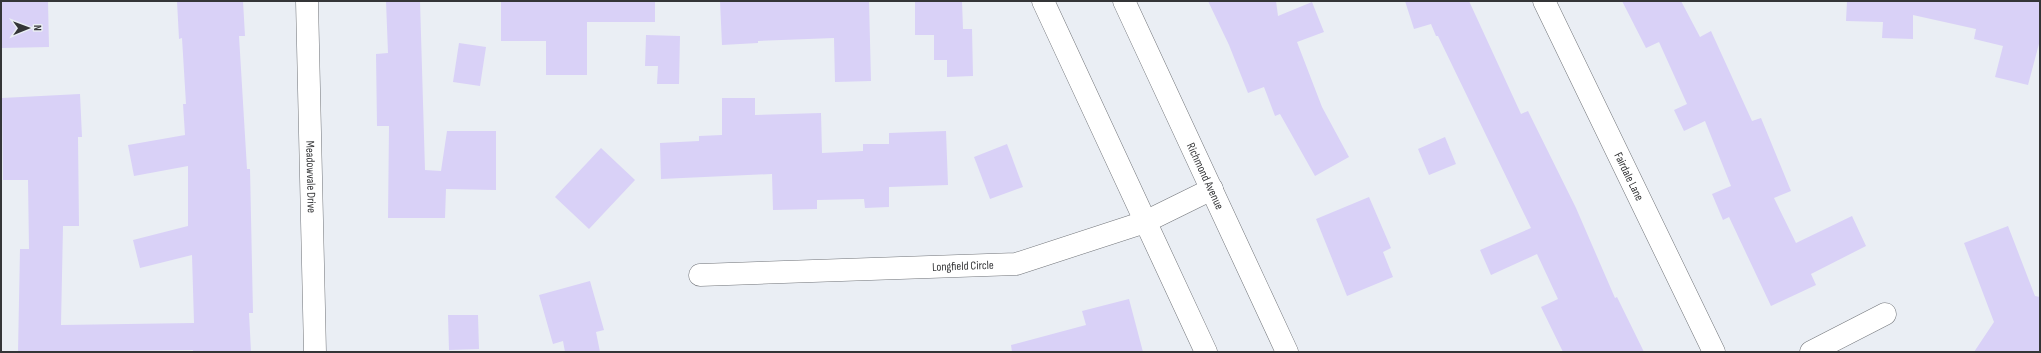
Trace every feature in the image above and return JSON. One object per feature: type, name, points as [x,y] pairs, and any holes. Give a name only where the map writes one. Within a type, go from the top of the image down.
[{"type":"street","name":"Meadowvale Drive","points":[[307,1],[315,352]]},
{"type":"street","points":[[1043,1],[1206,352]]},
{"type":"street","name":"Richmond Avenue","points":[[1124,1],[1287,352]]},
{"type":"street","name":"Fairdale Lane","points":[[1544,1],[1714,352]]},
{"type":"street","name":"Longfield Circle","points":[[700,275],[1016,264],[1145,222],[1212,189]]},
{"type":"street","points":[[1811,352],[1885,314]]},
{"type":"building","points":[[1,1],[48,1],[49,47],[1,48]]},
{"type":"building","points":[[177,1],[243,1],[245,36],[239,36],[247,169],[250,169],[253,313],[249,313],[251,352],[193,352],[193,350],[18,352],[20,249],[29,249],[28,180],[3,180],[2,98],[80,94],[82,137],[78,137],[79,226],[63,226],[61,325],[194,323],[192,255],[140,268],[133,240],[188,226],[188,166],[134,176],[128,145],[185,135],[183,104],[186,104],[182,38],[179,39]]},
{"type":"building","points":[[386,1],[420,1],[425,170],[441,171],[447,131],[496,131],[496,190],[446,189],[445,218],[388,218],[389,126],[377,126],[376,54],[388,53]]},
{"type":"building","points":[[501,1],[655,1],[655,22],[587,22],[587,75],[546,75],[546,41],[501,41]]},
{"type":"building","points":[[720,1],[869,1],[871,81],[835,82],[834,38],[758,41],[758,43],[722,45]]},
{"type":"building","points":[[915,1],[962,1],[963,29],[972,29],[973,76],[947,77],[947,60],[934,60],[934,35],[915,35]]},
{"type":"building","points":[[1208,1],[1276,1],[1278,16],[1312,2],[1324,32],[1297,42],[1322,107],[1349,157],[1315,176],[1280,114],[1275,116],[1264,87],[1248,93],[1229,45]]},
{"type":"building","points":[[1405,1],[1469,1],[1521,114],[1528,111],[1576,208],[1615,298],[1617,297],[1644,352],[1563,352],[1541,307],[1558,299],[1537,254],[1491,275],[1480,250],[1531,228],[1438,36],[1436,36],[1431,24],[1414,29]]},
{"type":"building","points":[[1622,1],[1681,1],[1700,37],[1711,31],[1752,121],[1761,118],[1791,191],[1774,198],[1796,243],[1852,216],[1866,246],[1811,274],[1816,285],[1771,306],[1729,217],[1723,220],[1712,194],[1731,186],[1705,121],[1684,131],[1674,110],[1687,104],[1659,42],[1646,48]]},
{"type":"building","points":[[1847,1],[2040,1],[2040,40],[2028,85],[1995,77],[2003,46],[1974,39],[1976,29],[1913,15],[1913,39],[1882,38],[1883,22],[1846,21]]},
{"type":"building","points":[[646,35],[680,36],[679,84],[657,84],[658,66],[645,66]]},
{"type":"building","points":[[459,43],[486,47],[480,86],[453,82]]},
{"type":"building","points":[[722,98],[755,98],[755,115],[821,113],[822,153],[863,151],[863,144],[889,144],[889,133],[946,131],[948,185],[889,187],[889,207],[865,208],[864,199],[817,200],[817,209],[773,210],[772,174],[661,179],[660,143],[699,141],[699,136],[722,135]]},
{"type":"building","points":[[1445,137],[1456,164],[1429,175],[1418,149]]},
{"type":"building","points":[[1007,144],[1023,187],[990,199],[974,157]]},
{"type":"building","points":[[601,148],[635,180],[589,229],[555,197]]},
{"type":"building","points":[[1369,197],[1391,248],[1383,252],[1393,277],[1347,296],[1316,219]]},
{"type":"building","points":[[2008,226],[2035,296],[2040,297],[2040,352],[1974,352],[1994,322],[1964,243]]},
{"type":"building","points":[[590,281],[604,330],[596,332],[600,352],[565,352],[563,341],[553,344],[539,295]]},
{"type":"building","points":[[1129,299],[1143,352],[1012,352],[1011,345],[1086,325],[1082,311]]},
{"type":"building","points":[[448,315],[478,315],[479,349],[449,350]]}]
